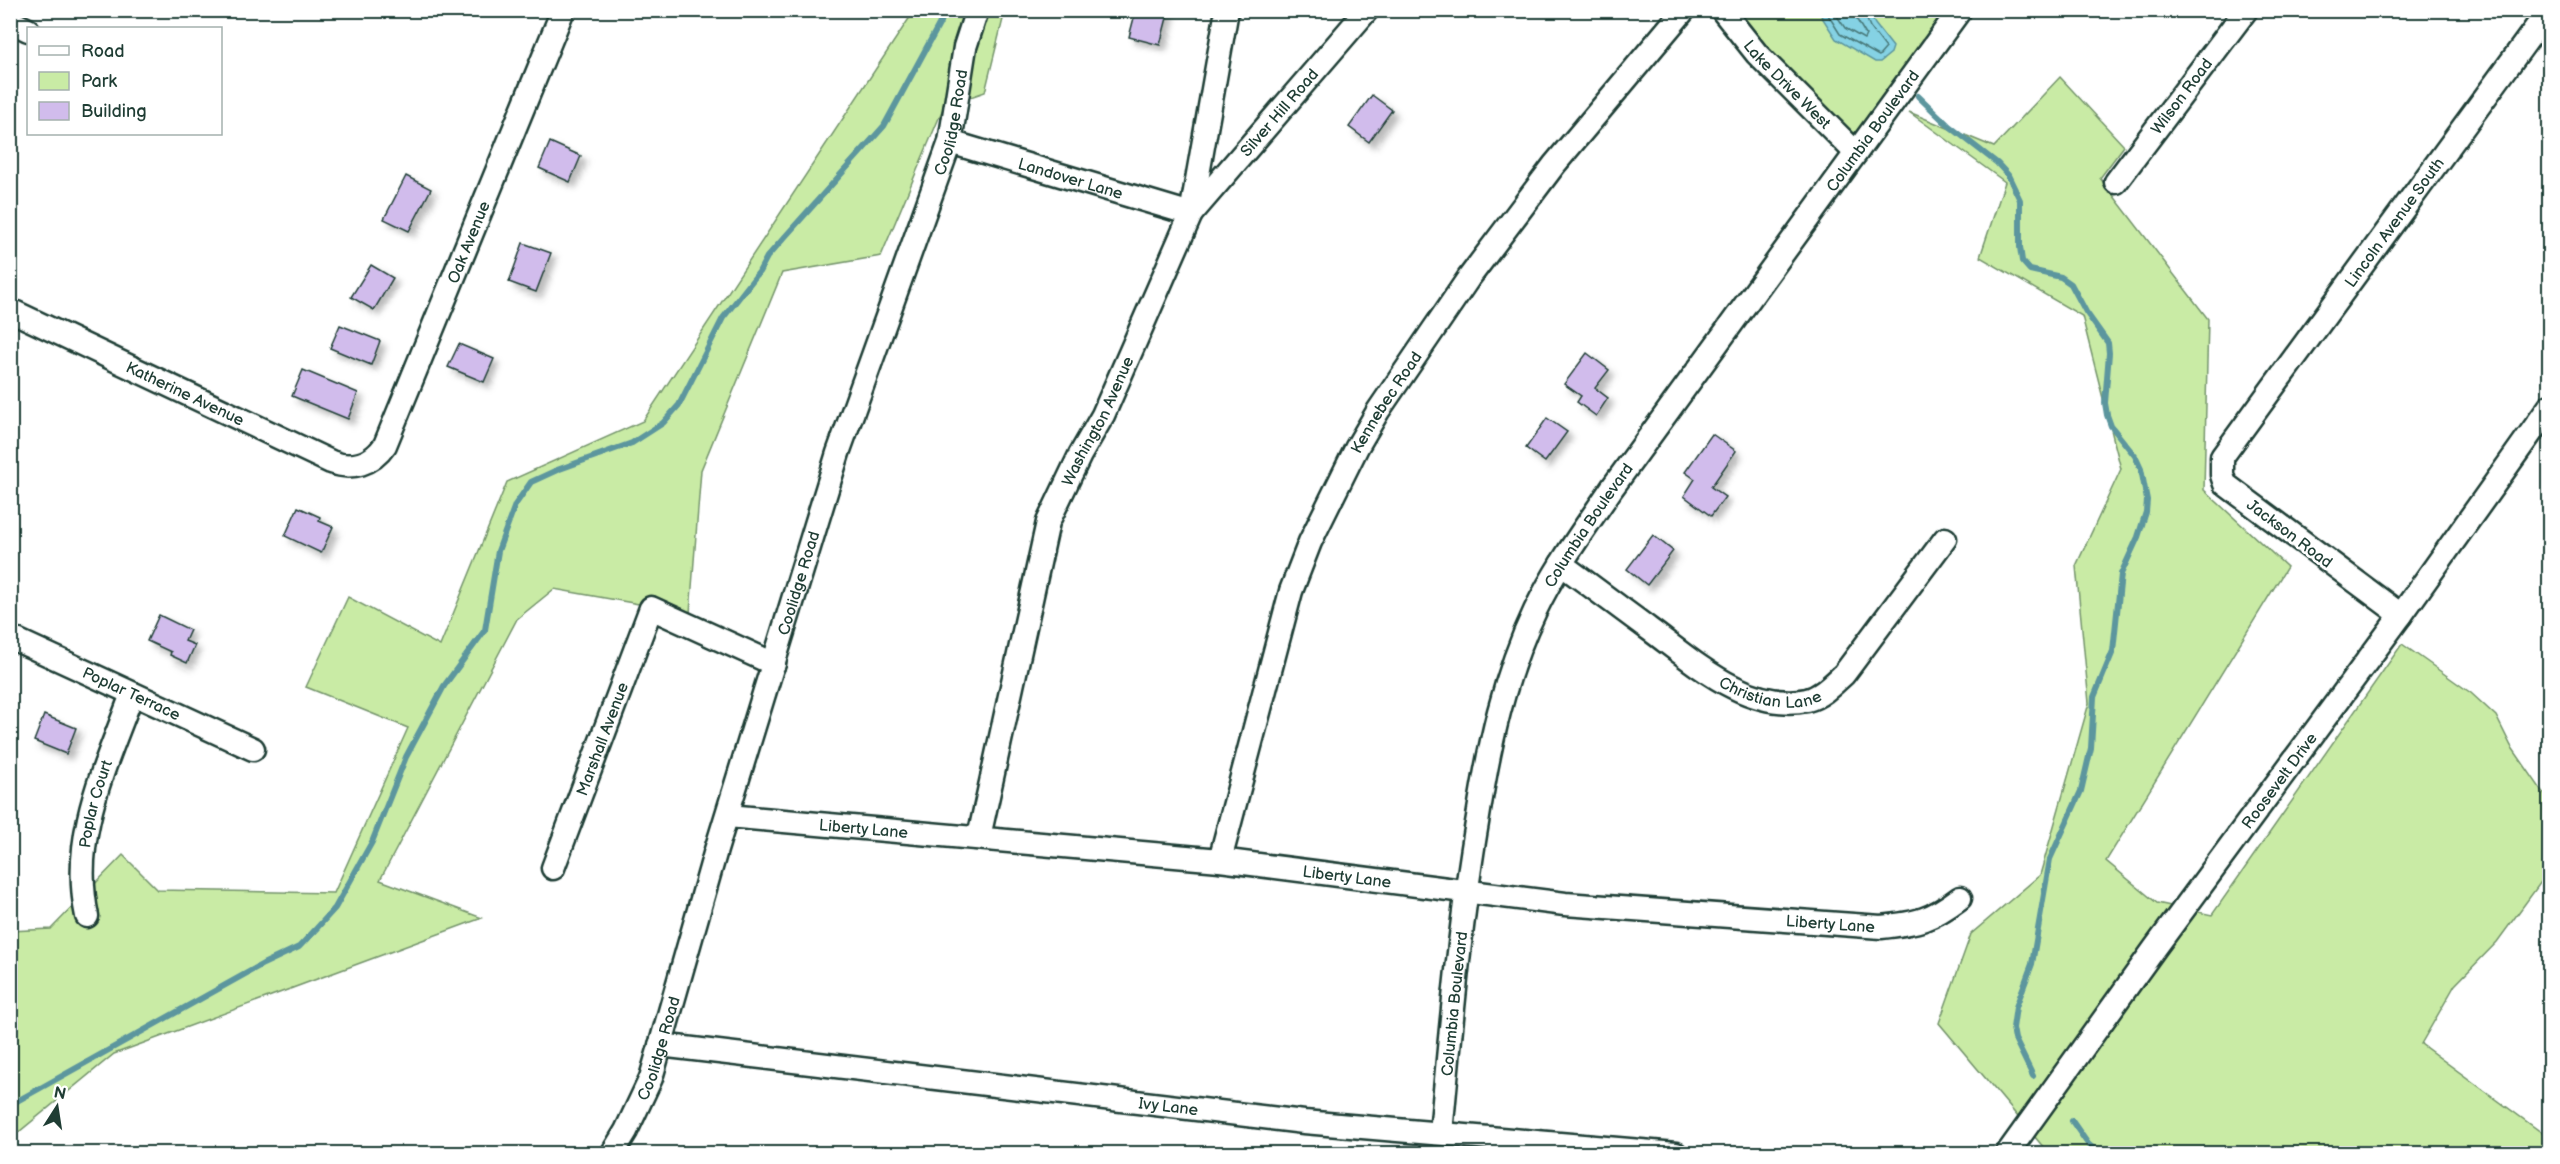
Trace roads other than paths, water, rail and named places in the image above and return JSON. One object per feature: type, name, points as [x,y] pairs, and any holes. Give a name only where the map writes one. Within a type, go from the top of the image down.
[{"type":"street","name":"Oak Avenue","points":[[361,464],[375,457],[385,445],[563,10]]},
{"type":"street","name":"Coolidge Road","points":[[612,1154],[626,1131],[651,1078],[716,850],[838,453],[950,142],[965,47],[977,10]]},
{"type":"street","name":"Washington Avenue","points":[[979,837],[1048,522],[1080,455],[1103,416],[1191,214],[1227,10]]},
{"type":"street","name":"Silver Hill Road","points":[[1191,214],[1367,10]]},
{"type":"street","name":"Kennebec Road","points":[[1220,860],[1291,591],[1310,542],[1357,447],[1378,411],[1475,269],[1554,165],[1684,10]]},
{"type":"street","name":"Lake Drive West","points":[[1722,10],[1757,54],[1856,153]]},
{"type":"street","name":"Wilson Road","points":[[2116,182],[2246,10]]},
{"type":"street","name":"Lincoln Avenue South","points":[[2239,433],[2549,10]]},
{"type":"street","name":"Columbia Boulevard","points":[[1441,1133],[1465,892],[1489,748],[1508,681],[1535,612],[1561,564],[1619,478],[1957,12]]},
{"type":"street","points":[[10,21],[27,30]]},
{"type":"street","name":"Landover Lane","points":[[950,142],[1191,214]]},
{"type":"street","name":"Katherine Avenue","points":[[10,310],[331,462],[346,466],[361,464]]},
{"type":"street","name":"Roosevelt Drive","points":[[2007,1154],[2155,948],[2401,615],[2550,406]]},
{"type":"street","name":"Jackson Road","points":[[2239,433],[2222,457],[2222,475],[2225,484],[2401,615]]},
{"type":"street","name":"Christian Lane","points":[[1561,564],[1717,679],[1754,695],[1782,702],[1808,699],[1824,692],[1844,674],[1945,539]]},
{"type":"street","name":"Marshall Avenue","points":[[553,868],[651,608],[774,664]]},
{"type":"street","name":"Poplar Terrace","points":[[10,638],[253,749]]},
{"type":"street","name":"Poplar Court","points":[[87,916],[82,894],[81,861],[87,819],[132,694]]},
{"type":"street","name":"Liberty Lane","points":[[728,816],[1220,860],[1565,904],[1881,927],[1916,923],[1940,913],[1960,898]]},
{"type":"street","name":"Ivy Lane","points":[[660,1045],[1292,1120],[1676,1154]]},
{"type":"water","points":[[1818,11],[1868,11],[1893,47],[1891,53],[1880,62],[1875,62],[1836,39]]},
{"type":"waterway","points":[[10,1105],[263,964],[299,947],[335,908],[372,842],[406,757],[444,686],[485,630],[498,551],[515,505],[531,482],[557,470],[632,443],[663,423],[679,405],[723,318],[759,272],[767,257],[884,126],[947,10]]},
{"type":"waterway","points":[[1918,96],[1948,125],[1997,163],[2008,175],[2020,200],[2022,261],[2030,270],[2061,277],[2071,284],[2086,312],[2108,343],[2105,403],[2107,415],[2111,426],[2135,456],[2141,469],[2147,500],[2146,512],[2138,537],[2121,574],[2113,651],[2094,697],[2091,748],[2081,791],[2050,859],[2032,964],[2016,1007],[2013,1028],[2015,1039],[2033,1076]]},
{"type":"waterway","points":[[2072,1121],[2088,1144],[2100,1154]]}]
